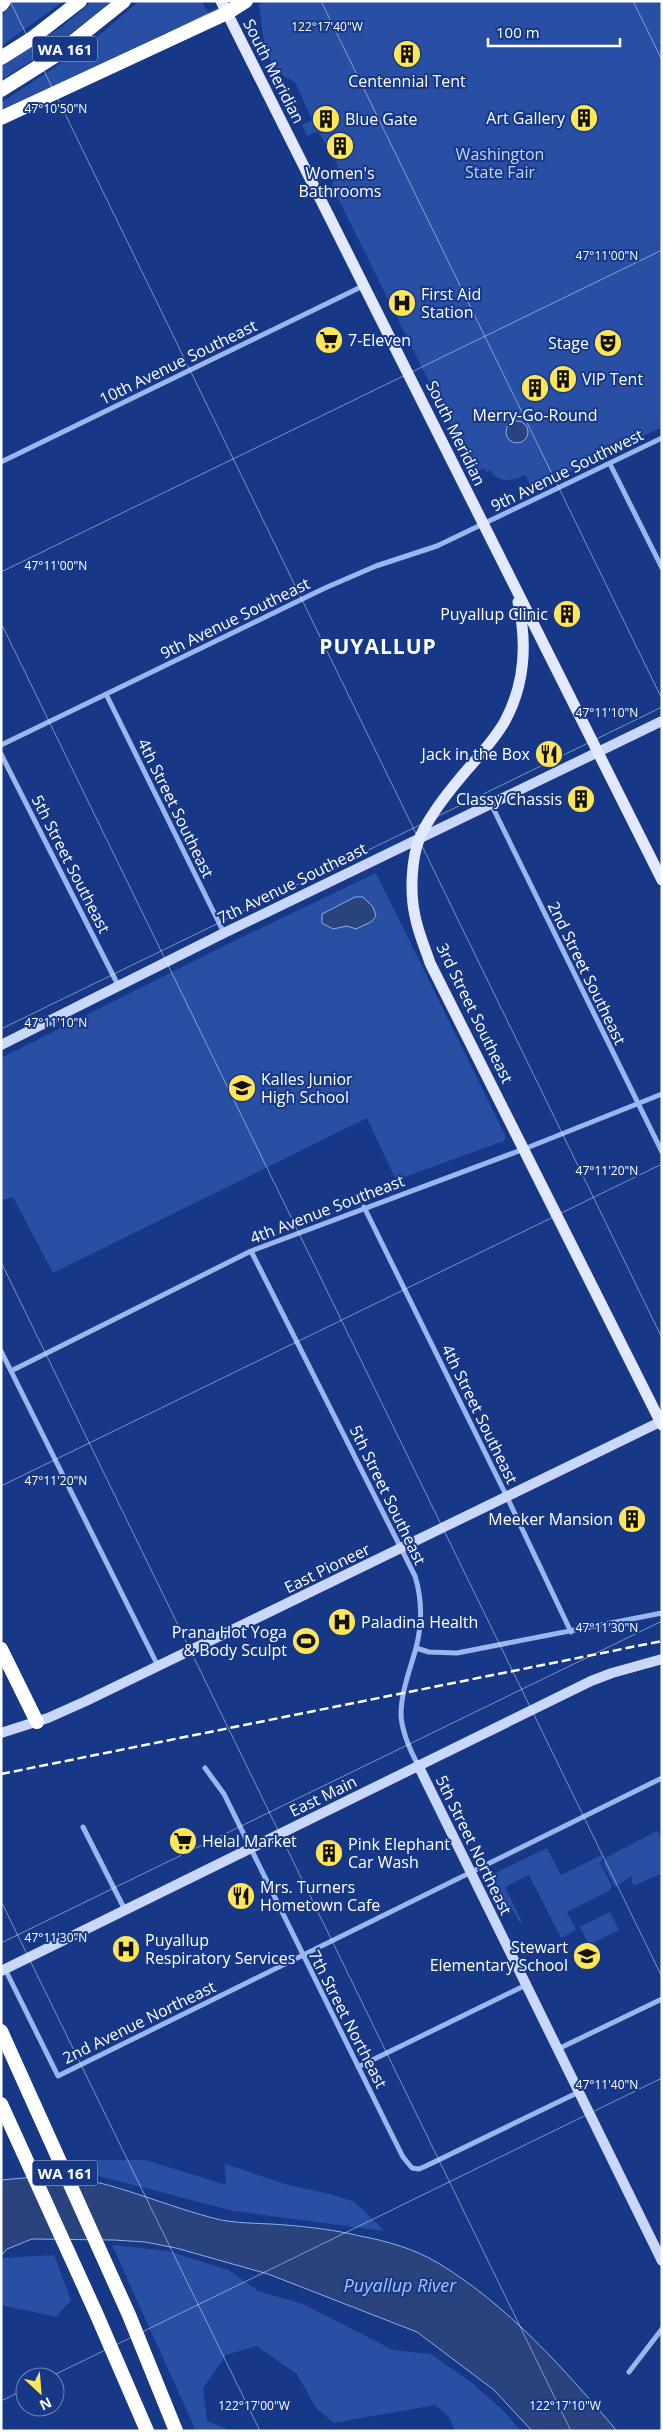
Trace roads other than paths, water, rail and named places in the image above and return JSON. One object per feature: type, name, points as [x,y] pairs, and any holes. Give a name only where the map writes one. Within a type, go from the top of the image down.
[{"type":"highway","points":[[1,5],[4,1]]},
{"type":"highway","name":"WA 161","points":[[1,58],[31,39],[80,1]]},
{"type":"highway","name":"WA 161","points":[[1,90],[55,56],[124,1]]},
{"type":"highway","points":[[1,118],[224,7],[246,1]]},
{"type":"highway","points":[[1,1649],[33,1723]]},
{"type":"highway","points":[[1,1668],[33,1723]]},
{"type":"highway","name":"WA 161","points":[[1,2031],[129,2315],[176,2431]]},
{"type":"highway","name":"WA 161","points":[[1,2104],[96,2313],[147,2431]]},
{"type":"main road","name":"South Meridian","points":[[224,7],[662,880]]},
{"type":"main road","name":"3rd Street Southeast","points":[[511,582],[520,615],[523,637],[521,674],[515,699],[505,722],[443,800],[420,837],[414,866],[413,895],[415,917],[430,963],[661,1423]]},
{"type":"main road","name":"7th Avenue Southeast","points":[[1,1045],[224,933],[662,721]]},
{"type":"main road","name":"East Pioneer","points":[[1,1733],[33,1723],[158,1666],[661,1423]]},
{"type":"main road","name":"East Main","points":[[3,1970],[591,1681],[662,1659]]},
{"type":"main road","name":"5th Street Northeast","points":[[418,1766],[659,2249],[662,2260]]},
{"type":"street","name":"10th Avenue Southeast","points":[[1,462],[365,285]]},
{"type":"street","name":"9th Avenue Southwest","points":[[484,525],[662,438]]},
{"type":"street","points":[[610,464],[662,568]]},
{"type":"street","name":"9th Avenue Southeast","points":[[1,745],[325,588],[376,566],[437,546],[484,525]]},
{"type":"street","name":"4th Street Southeast","points":[[106,694],[224,933]]},
{"type":"street","name":"5th Street Southeast","points":[[1,754],[118,985]]},
{"type":"street","name":"2nd Street Southeast","points":[[491,804],[662,1152]]},
{"type":"street","name":"4th Avenue Southeast","points":[[11,1371],[251,1251],[524,1149],[662,1094]]},
{"type":"street","name":"4th Street Southeast","points":[[364,1208],[507,1497],[571,1632]]},
{"type":"street","name":"5th Street Southeast","points":[[251,1251],[415,1576],[420,1612],[416,1648],[403,1693],[401,1716],[404,1733],[418,1766]]},
{"type":"street","points":[[1,1352],[158,1666]]},
{"type":"street","points":[[416,1648],[437,1653],[457,1653],[662,1613]]},
{"type":"street","name":"7th Street Northeast","points":[[204,1768],[224,1794],[249,1849],[358,2067],[404,2157],[415,2169],[426,2166],[579,2092]]},
{"type":"street","points":[[660,1779],[662,1786]]},
{"type":"street","name":"2nd Avenue Northeast","points":[[3,1970],[58,2076],[471,1874],[660,1779]]},
{"type":"street","points":[[83,1827],[125,1910]]},
{"type":"street","points":[[358,2067],[526,1985]]},
{"type":"street","points":[[558,2049],[662,1999]]},
{"type":"street","points":[[629,2372],[662,2329]]},
{"type":"water","points":[[517,421],[525,424],[528,432],[525,440],[517,443],[509,440],[506,432],[509,424]]},
{"type":"water","points":[[355,897],[363,897],[373,907],[376,916],[371,922],[356,929],[347,926],[333,929],[322,923],[322,914]]},
{"type":"water","name":"Puyallup River","points":[[57,2175],[119,2188],[200,2215],[221,2220],[332,2230],[380,2240],[420,2254],[464,2280],[512,2319],[556,2362],[617,2431],[532,2431],[494,2390],[417,2332],[268,2274],[176,2248],[145,2242],[32,2239],[7,2249],[1,2256],[1,2180]]},
{"type":"railway","points":[[1,1774],[662,1641]]},
{"type":"place","name":"Centennial Tent","points":[[407,54]]},
{"type":"place","name":"Art Gallery","points":[[584,118]]},
{"type":"place","name":"Blue Gate","points":[[326,119]]},
{"type":"place","name":"Women's Bathrooms","points":[[340,146]]},
{"type":"place","name":"First Aid Station","points":[[402,303]]},
{"type":"place","name":"7-Eleven","points":[[329,340]]},
{"type":"place","name":"Stage","points":[[608,343]]},
{"type":"place","name":"VIP Tent","points":[[563,379]]},
{"type":"place","name":"Merry-Go-Round","points":[[535,388]]},
{"type":"place","name":"Puyallup Clinic","points":[[567,614]]},
{"type":"place","name":"Jack in the Box","points":[[549,754]]},
{"type":"place","name":"Classy Chassis","points":[[581,799]]},
{"type":"place","name":"Kalles Junior High School","points":[[242,1088]]},
{"type":"place","name":"Meeker Mansion","points":[[632,1519]]},
{"type":"place","name":"Paladina Health","points":[[342,1622]]},
{"type":"place","name":"Prana Hot Yoga & Body Sculpt","points":[[306,1641]]},
{"type":"place","name":"Helal Market","points":[[183,1841]]},
{"type":"place","name":"Pink Elephant Car Wash","points":[[329,1853]]},
{"type":"place","name":"Mrs. Turners Hometown Cafe","points":[[241,1896]]},
{"type":"place","name":"Puyallup Respiratory Services","points":[[126,1949]]},
{"type":"place","name":"Stewart Elementary School","points":[[587,1956]]},
{"type":"district","name":"PUYALLUP","points":[[378,646]]},
{"type":"park label","name":"Washington State Fair","points":[[500,163]]}]
